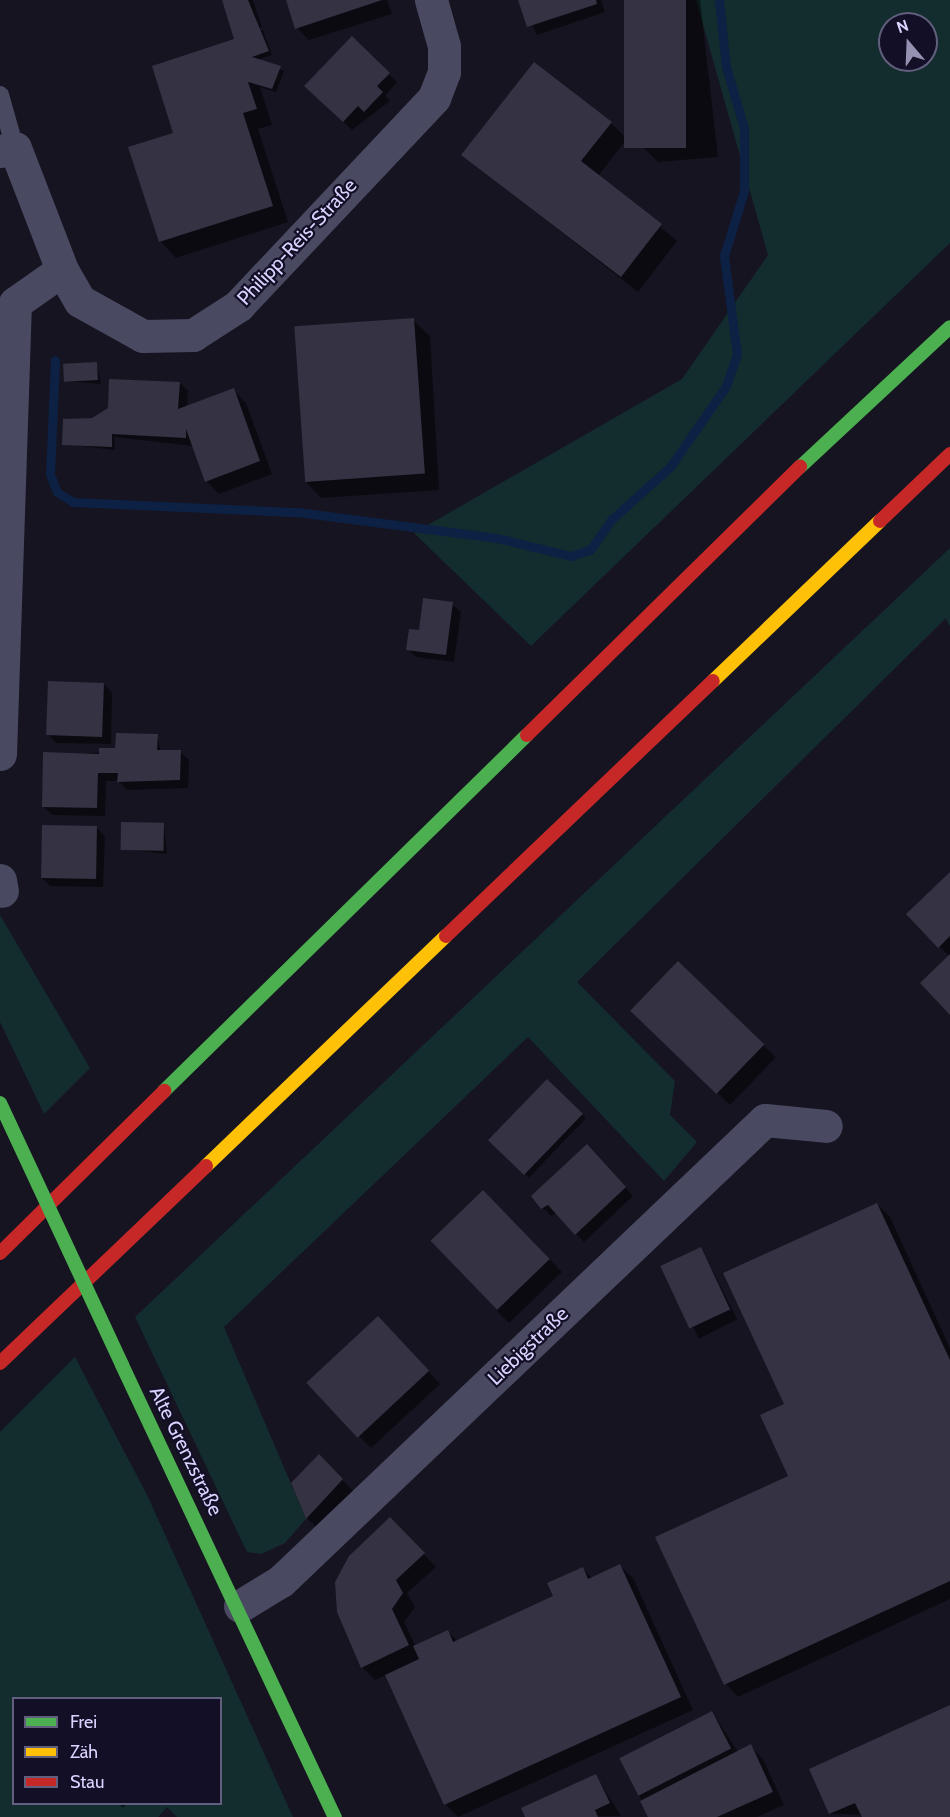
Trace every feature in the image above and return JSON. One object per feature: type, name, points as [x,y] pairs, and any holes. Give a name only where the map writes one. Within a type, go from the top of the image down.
[{"type":"main road","points":[[0,1253],[760,505],[950,327]]},
{"type":"main road","points":[[0,1363],[950,454]]},
{"type":"main road","name":"Alte Grenzstraße","points":[[0,1102],[122,1365],[240,1606],[335,1817]]},
{"type":"street","name":"Philipp-Reis-Straße","points":[[7,149],[62,270],[80,301],[143,336],[193,335],[219,323],[434,98],[444,72],[444,46],[431,0]]},
{"type":"street","points":[[0,754],[15,303],[62,270]]},
{"type":"street","name":"Liebigstraße","points":[[240,1606],[281,1581],[765,1120],[826,1126]]},
{"type":"lane","points":[[0,95],[7,149]]},
{"type":"green space","points":[[696,0],[950,0],[950,243],[531,646],[414,533],[682,379],[768,255]]},
{"type":"green space","points":[[950,548],[950,627],[946,618],[577,982],[675,1081],[670,1115],[697,1142],[664,1181],[528,1037],[224,1327],[306,1519],[285,1543],[261,1554],[247,1552],[135,1317]]},
{"type":"green space","points":[[0,915],[90,1068],[44,1114],[0,1022]]},
{"type":"green space","points":[[75,1357],[148,1497],[293,1817],[177,1817],[167,1807],[158,1817],[0,1817],[0,1432]]},
{"type":"building","points":[[222,0],[248,0],[269,51],[252,57],[281,66],[272,89],[248,82],[257,109],[243,113],[273,206],[159,242],[128,147],[173,133],[152,66],[234,39]]},
{"type":"building","points":[[286,0],[382,0],[295,29]]},
{"type":"building","points":[[518,0],[596,0],[597,4],[527,27]]},
{"type":"building","points":[[624,0],[686,0],[686,148],[624,148]]},
{"type":"building","points":[[352,36],[390,73],[377,86],[383,92],[364,112],[358,106],[343,122],[304,86]]},
{"type":"building","points":[[534,62],[612,122],[581,161],[662,224],[621,277],[461,155]]},
{"type":"building","points":[[414,318],[425,474],[305,482],[294,326]]},
{"type":"building","points":[[97,362],[98,380],[64,382],[63,364]]},
{"type":"building","points":[[109,379],[180,382],[178,409],[234,388],[260,461],[205,482],[186,429],[186,438],[112,434],[112,447],[62,445],[63,419],[92,418],[108,408]]},
{"type":"building","points":[[423,598],[453,602],[446,655],[406,650],[409,629],[419,630]]},
{"type":"building","points":[[48,681],[104,683],[102,737],[46,735]]},
{"type":"building","points":[[116,733],[158,734],[157,750],[181,750],[180,780],[117,782],[118,773],[98,773],[97,808],[42,807],[43,752],[99,754],[99,748],[115,748]]},
{"type":"building","points":[[121,822],[164,823],[164,851],[121,850]]},
{"type":"building","points":[[42,825],[97,826],[96,879],[41,878]]},
{"type":"building","points":[[950,872],[950,936],[938,948],[906,914]]},
{"type":"building","points":[[950,954],[950,1015],[920,983]]},
{"type":"building","points":[[678,961],[764,1044],[716,1094],[630,1011]]},
{"type":"building","points":[[547,1079],[583,1114],[524,1175],[488,1140]]},
{"type":"building","points":[[587,1144],[626,1187],[575,1235],[548,1205],[541,1209],[531,1196]]},
{"type":"building","points":[[483,1190],[550,1259],[497,1310],[430,1241]]},
{"type":"building","points":[[877,1203],[950,1360],[950,1581],[724,1685],[655,1537],[788,1476],[760,1415],[784,1404],[723,1273]]},
{"type":"building","points":[[701,1247],[730,1310],[689,1329],[660,1266]]},
{"type":"building","points":[[378,1316],[429,1371],[357,1438],[306,1383]]},
{"type":"building","points":[[319,1454],[343,1479],[306,1519],[291,1483]]},
{"type":"building","points":[[390,1517],[425,1553],[396,1580],[403,1593],[392,1609],[409,1645],[361,1668],[337,1612],[335,1582],[349,1556]]},
{"type":"building","points":[[620,1564],[681,1697],[444,1805],[385,1675],[419,1659],[413,1646],[448,1630],[453,1642],[553,1596],[547,1583],[583,1567],[588,1579]]},
{"type":"building","points":[[950,1705],[950,1817],[862,1817],[855,1803],[829,1814],[809,1769]]},
{"type":"building","points":[[712,1711],[731,1748],[638,1796],[619,1758]]},
{"type":"building","points":[[751,1744],[773,1792],[717,1817],[648,1817],[640,1801]]},
{"type":"building","points":[[596,1774],[610,1803],[595,1810],[598,1817],[525,1817],[521,1808]]},
{"type":"waterway","points":[[55,360],[50,474],[57,492],[73,502],[297,512],[497,538],[571,556],[590,550],[612,519],[670,467],[726,386],[737,354],[724,256],[744,191],[744,128],[726,67],[719,0]]},
{"type":"traffic: fast","points":[[800,467],[950,327]]},
{"type":"traffic: fast","points":[[164,1091],[527,735]]},
{"type":"traffic: fast","points":[[0,1103],[122,1365]]},
{"type":"traffic: fast","points":[[122,1365],[335,1817]]},
{"type":"traffic: slow","points":[[713,681],[880,521]]},
{"type":"traffic: slow","points":[[206,1166],[446,936]]},
{"type":"traffic: jam","points":[[880,521],[950,454]]},
{"type":"traffic: jam","points":[[527,735],[800,467]]},
{"type":"traffic: jam","points":[[446,936],[713,681]]},
{"type":"traffic: jam","points":[[0,1253],[164,1091]]},
{"type":"traffic: jam","points":[[0,1363],[206,1166]]}]
